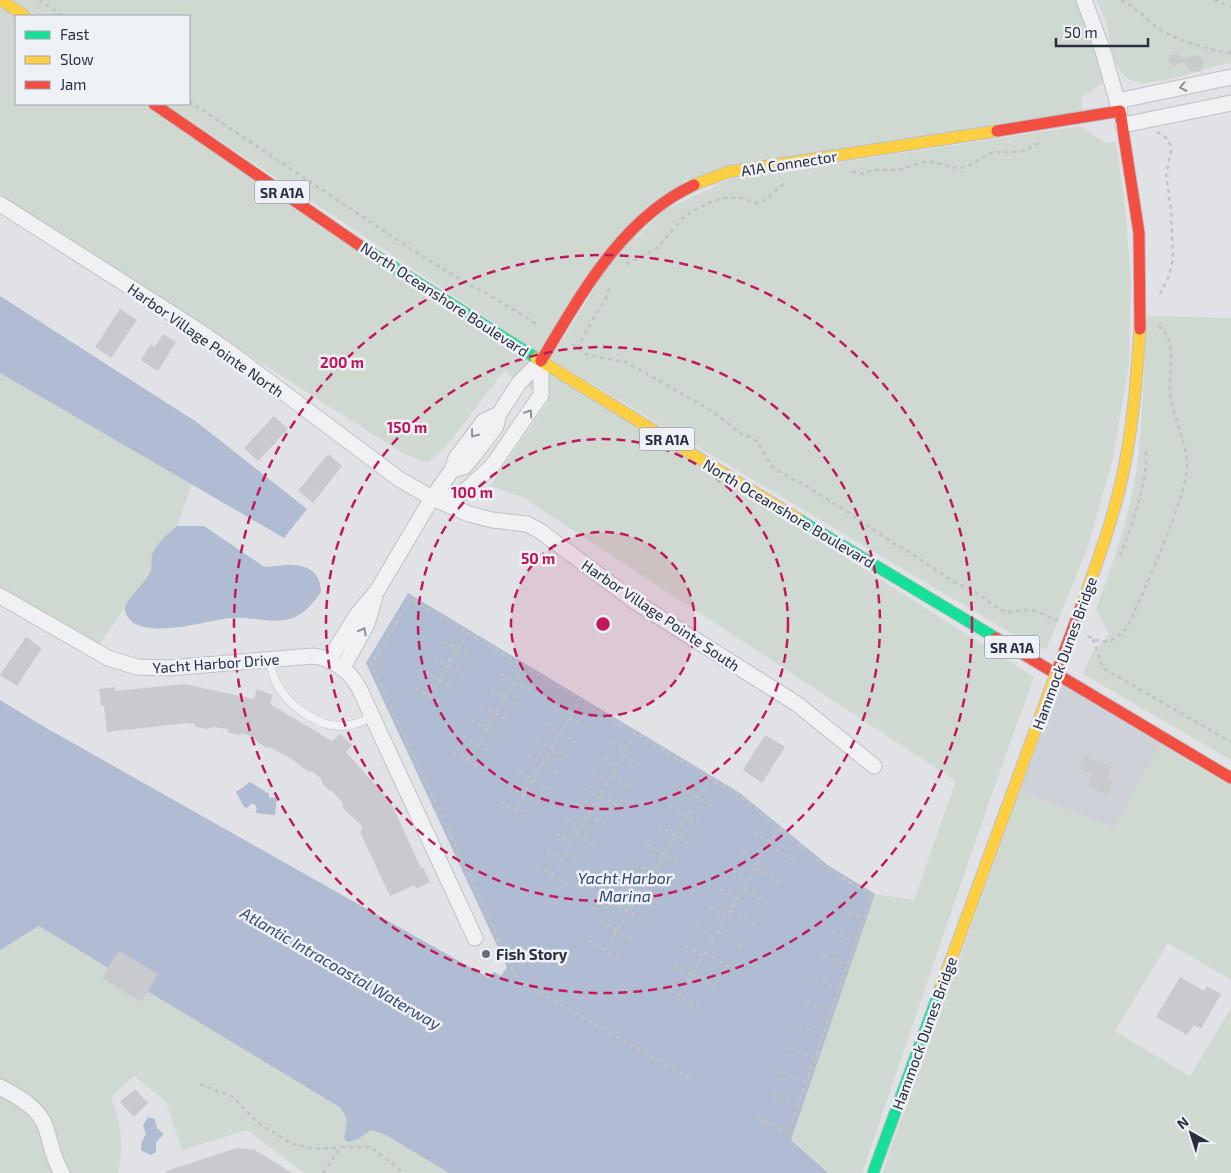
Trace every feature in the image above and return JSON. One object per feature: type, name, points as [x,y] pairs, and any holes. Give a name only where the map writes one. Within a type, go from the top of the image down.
[{"type":"main road","points":[[2,0],[24,15]]},
{"type":"main road","name":"North Oceanshore Boulevard","points":[[155,105],[386,263],[541,361],[793,517],[1231,778]]},
{"type":"main road","name":"A1A Connector","points":[[541,361],[601,265],[628,233],[659,205],[688,187],[728,172],[1120,113]]},
{"type":"main road","name":"Hammock Dunes Bridge","points":[[873,1173],[1081,607],[1106,537],[1116,501],[1126,458],[1136,387],[1140,315],[1140,233],[1120,113]]},
{"type":"street","points":[[1084,0],[1103,51],[1120,113]]},
{"type":"street","points":[[1120,113],[1231,77]]},
{"type":"street","points":[[1120,113],[1231,103]]},
{"type":"street","name":"Harbor Village Pointe North","points":[[0,204],[235,356],[387,471],[432,498]]},
{"type":"street","points":[[452,470],[464,466],[476,454],[519,383],[541,361]]},
{"type":"street","points":[[432,498],[457,496],[464,492],[492,466],[540,395],[541,361]]},
{"type":"street","points":[[498,420],[513,436]]},
{"type":"street","points":[[329,660],[356,616],[377,591],[432,498],[452,470],[456,458],[484,421],[498,420]]},
{"type":"street","points":[[476,454],[492,466]]},
{"type":"street","name":"Harbor Village Pointe South","points":[[432,498],[476,517],[520,523],[533,527],[637,603],[797,704],[874,766]]},
{"type":"street","points":[[343,668],[367,624],[377,591]]},
{"type":"street","name":"Yacht Harbor Drive","points":[[0,596],[102,655],[129,665],[168,668],[313,656],[329,660],[343,668],[352,676],[357,684],[475,938]]},
{"type":"street","points":[[0,1087],[27,1103],[42,1119],[54,1159],[62,1173]]},
{"type":"lane","points":[[269,659],[274,679],[282,692],[310,716],[336,726],[349,725],[372,717]]},
{"type":"path","points":[[39,0],[62,15]]},
{"type":"path","points":[[1121,0],[1134,6],[1150,22],[1169,35],[1216,51],[1231,53]]},
{"type":"path","points":[[1214,0],[1231,7]]},
{"type":"path","points":[[190,102],[411,249],[536,324]]},
{"type":"path","points":[[1150,131],[1163,134],[1170,144],[1171,152],[1166,175],[1171,209],[1172,258],[1169,276],[1157,301]]},
{"type":"path","points":[[845,170],[863,174],[872,170],[891,171],[900,170],[926,161],[957,168],[967,167],[990,154],[1024,151],[1044,140]]},
{"type":"path","points":[[622,268],[628,262],[656,249],[683,218],[692,211],[724,198],[744,198],[756,203],[765,200],[793,178]]},
{"type":"path","points":[[578,348],[596,312],[605,301],[610,284]]},
{"type":"path","points":[[1086,635],[1093,639],[1110,642],[1127,628],[1164,543],[1184,488],[1187,468],[1186,451],[1170,393],[1171,355],[1164,331],[1160,327],[1156,330],[1154,326]]},
{"type":"path","points":[[569,342],[588,355],[626,362],[709,409],[742,435],[752,438],[759,444],[771,465],[778,471],[808,487],[952,581],[976,592],[1000,610],[1007,612],[1027,610],[1064,624]]},
{"type":"path","points":[[689,1078],[518,979],[371,664],[411,599],[740,796],[828,870],[872,895],[788,1134],[754,1115]]},
{"type":"path","points":[[429,696],[468,632]]},
{"type":"path","points":[[1093,639],[1103,668],[1231,742]]},
{"type":"path","points":[[443,641],[472,658]]},
{"type":"path","points":[[434,657],[463,674]]},
{"type":"path","points":[[467,760],[524,666]]},
{"type":"path","points":[[425,672],[454,689]]},
{"type":"path","points":[[500,674],[529,691]]},
{"type":"path","points":[[415,688],[444,705]]},
{"type":"path","points":[[491,690],[519,707]]},
{"type":"path","points":[[514,811],[580,700]]},
{"type":"path","points":[[481,705],[510,722]]},
{"type":"path","points":[[555,708],[584,726]]},
{"type":"path","points":[[471,720],[500,737]]},
{"type":"path","points":[[546,724],[575,742]]},
{"type":"path","points":[[552,875],[636,734]]},
{"type":"path","points":[[462,736],[491,753]]},
{"type":"path","points":[[537,740],[566,757]]},
{"type":"path","points":[[612,742],[626,750]]},
{"type":"path","points":[[453,752],[482,769]]},
{"type":"path","points":[[528,755],[557,772]]},
{"type":"path","points":[[623,756],[641,766]]},
{"type":"path","points":[[603,758],[617,766]]},
{"type":"path","points":[[519,771],[548,788]]},
{"type":"path","points":[[593,773],[608,781]]},
{"type":"path","points":[[612,775],[630,786]]},
{"type":"path","points":[[606,950],[710,778]]},
{"type":"path","points":[[510,786],[538,803]]},
{"type":"path","points":[[681,787],[715,808]]},
{"type":"path","points":[[584,788],[617,805]]},
{"type":"path","points":[[501,802],[528,819]]},
{"type":"path","points":[[575,803],[605,824]]},
{"type":"path","points":[[669,806],[704,827]]},
{"type":"path","points":[[565,819],[580,828]]},
{"type":"path","points":[[658,825],[693,846]]},
{"type":"path","points":[[679,996],[779,829]]},
{"type":"path","points":[[754,832],[771,842]]},
{"type":"path","points":[[556,834],[571,843]]},
{"type":"path","points":[[576,835],[593,845]]},
{"type":"path","points":[[647,844],[681,864]]},
{"type":"path","points":[[769,846],[794,861]]},
{"type":"path","points":[[547,850],[562,859]]},
{"type":"path","points":[[743,851],[760,861]]},
{"type":"path","points":[[564,855],[581,864]]},
{"type":"path","points":[[635,863],[670,883]]},
{"type":"path","points":[[537,866],[568,885]]},
{"type":"path","points":[[756,868],[781,883]]},
{"type":"path","points":[[732,870],[749,880]]},
{"type":"path","points":[[624,882],[658,902]]},
{"type":"path","points":[[720,889],[737,899]]},
{"type":"path","points":[[743,889],[768,904]]},
{"type":"path","points":[[611,901],[646,922]]},
{"type":"path","points":[[709,907],[726,917]]},
{"type":"path","points":[[730,910],[755,925]]},
{"type":"path","points":[[848,912],[864,918]]},
{"type":"path","points":[[600,920],[634,941]]},
{"type":"path","points":[[697,926],[714,937]]},
{"type":"path","points":[[718,931],[742,946]]},
{"type":"path","points":[[832,932],[856,941]]},
{"type":"path","points":[[588,940],[622,961]]},
{"type":"path","points":[[685,946],[703,956]]},
{"type":"path","points":[[705,952],[730,968]]},
{"type":"path","points":[[823,956],[848,964]]},
{"type":"path","points":[[674,965],[717,988]]},
{"type":"path","points":[[814,979],[839,988]]},
{"type":"path","points":[[662,986],[704,1011]]},
{"type":"path","points":[[806,1002],[831,1012]]},
{"type":"path","points":[[798,1025],[823,1035]]},
{"type":"path","points":[[789,1048],[815,1058]]},
{"type":"path","points":[[780,1072],[806,1082]]},
{"type":"path","points":[[200,1084],[232,1096],[258,1123],[291,1143],[315,1149],[371,1147],[404,1173]]},
{"type":"path","points":[[772,1094],[798,1105]]},
{"type":"path","points":[[323,1173],[341,1147]]},
{"type":"shaded area","points":[[13,0],[1092,0],[1107,50],[1120,78],[1103,83],[1081,98],[1083,111],[685,180],[538,352],[167,105],[190,105],[190,15],[36,15]]},
{"type":"shaded area","points":[[1096,0],[1231,0],[1231,63],[1168,80],[1146,83],[1133,81],[1120,70],[1115,62],[1105,21]]},
{"type":"shaded area","points":[[0,7],[15,17],[15,105],[145,105],[790,522],[1034,677],[989,802],[862,1173],[828,1173],[791,1140],[875,894],[914,900],[956,781],[522,497],[490,486],[549,400],[504,371],[445,448],[427,463],[404,454],[0,197]]},
{"type":"shaded area","points":[[1080,126],[1106,143],[1116,142],[1125,204],[1131,279],[1129,364],[1113,458],[1087,549],[1046,650],[1021,639],[550,359],[606,270],[663,211],[730,179]]},
{"type":"shaded area","points":[[1147,316],[1231,318],[1231,760],[1083,674],[1092,653],[1109,634],[1096,609],[1122,535],[1135,477],[1141,423]]},
{"type":"shaded area","points":[[0,373],[192,484],[177,526],[164,537],[152,555],[151,570],[92,654],[0,600]]},
{"type":"shaded area","points":[[1060,684],[1161,744],[1114,828],[1020,791]]},
{"type":"shaded area","points":[[1161,744],[1231,786],[1231,980],[1168,943],[1115,1031],[1190,1076],[1231,1008],[1231,1173],[882,1173],[1020,791],[1114,828]]},
{"type":"shaded area","points":[[39,926],[108,968],[103,978],[141,1001],[147,991],[341,1108],[358,1139],[370,1130],[386,1135],[449,1173],[304,1173],[247,1130],[182,1150],[166,1102],[134,1076],[111,1097],[117,1116],[121,1144],[118,1173],[0,1173],[0,950]]},
{"type":"water","points":[[0,296],[198,423],[307,509],[284,538],[0,373]]},
{"type":"water","points":[[177,526],[204,526],[263,566],[293,565],[309,569],[315,574],[321,592],[305,610],[293,618],[285,620],[270,621],[232,618],[174,628],[143,627],[132,621],[125,611],[125,607],[150,572],[152,555],[156,547]]},
{"type":"water","points":[[408,593],[740,793],[829,866],[875,894],[791,1140],[828,1173],[449,1173],[386,1135],[371,1130],[358,1139],[348,1142],[344,1139],[347,1120],[341,1108],[147,991],[119,951],[108,968],[39,926],[0,950],[0,700],[489,978],[494,972],[501,976],[507,967],[366,663]]},
{"type":"water","points":[[250,782],[269,794],[269,798],[277,797],[275,815],[255,813],[257,809],[252,803],[247,808],[244,807],[236,792]]},
{"type":"water","points":[[148,1117],[155,1119],[157,1128],[163,1133],[156,1142],[156,1152],[151,1155],[142,1151],[141,1147],[146,1134],[143,1125]]},
{"type":"building","points":[[1177,54],[1183,59],[1198,55],[1204,62],[1201,71],[1192,72],[1184,62],[1173,66],[1168,61],[1170,55]]},
{"type":"building","points":[[120,309],[137,320],[111,358],[95,347]]},
{"type":"building","points":[[163,334],[176,342],[158,371],[141,360],[151,344],[155,347]]},
{"type":"building","points":[[274,416],[288,429],[258,461],[244,448]]},
{"type":"building","points":[[328,454],[342,466],[313,503],[298,491]]},
{"type":"building","points":[[26,637],[42,648],[17,686],[0,675]]},
{"type":"building","points":[[184,684],[254,699],[257,689],[273,695],[270,704],[332,741],[340,734],[352,745],[346,752],[393,807],[421,868],[423,867],[430,882],[416,889],[415,885],[390,896],[360,832],[363,827],[343,808],[343,803],[322,783],[322,780],[317,775],[311,771],[308,772],[296,762],[270,747],[267,748],[257,742],[255,738],[242,733],[240,735],[229,733],[227,729],[213,727],[208,729],[187,723],[107,732],[104,706],[101,706],[99,689],[115,687],[115,691]]},
{"type":"building","points":[[765,735],[785,747],[762,783],[743,770]]},
{"type":"building","points":[[1084,756],[1112,767],[1107,780],[1113,782],[1108,795],[1088,787],[1093,774],[1079,768]]},
{"type":"building","points":[[119,951],[158,974],[141,1002],[102,978]]},
{"type":"building","points":[[1180,977],[1204,991],[1207,986],[1221,994],[1201,1029],[1194,1025],[1187,1035],[1156,1017]]},
{"type":"building","points":[[135,1089],[148,1103],[134,1117],[120,1102]]},
{"type":"building","points":[[237,1148],[255,1150],[292,1173],[166,1173],[166,1171]]},
{"type":"traffic: fast","points":[[359,245],[536,358]]},
{"type":"traffic: fast","points":[[798,519],[996,638]]},
{"type":"traffic: fast","points":[[873,1173],[941,987]]},
{"type":"traffic: slow","points":[[1,0],[24,15]]},
{"type":"traffic: slow","points":[[694,185],[728,172],[997,131]]},
{"type":"traffic: slow","points":[[1081,607],[1118,496],[1129,442],[1140,329]]},
{"type":"traffic: slow","points":[[536,358],[798,519]]},
{"type":"traffic: slow","points":[[941,987],[1057,671]]},
{"type":"traffic: jam","points":[[155,105],[359,245]]},
{"type":"traffic: jam","points":[[997,131],[1120,111],[1139,233],[1140,329]]},
{"type":"traffic: jam","points":[[541,361],[588,285],[624,238],[668,200],[694,185]]},
{"type":"traffic: jam","points":[[1057,671],[1081,607]]},
{"type":"traffic: jam","points":[[996,638],[1231,778]]},
{"type":"place","name":"Fish Story","points":[[486,954]]},
{"type":"water label","name":"Yacht Harbor Marina","points":[[625,886]]},
{"type":"water label","name":"Atlantic Intracoastal Waterway","points":[[341,968]]}]
